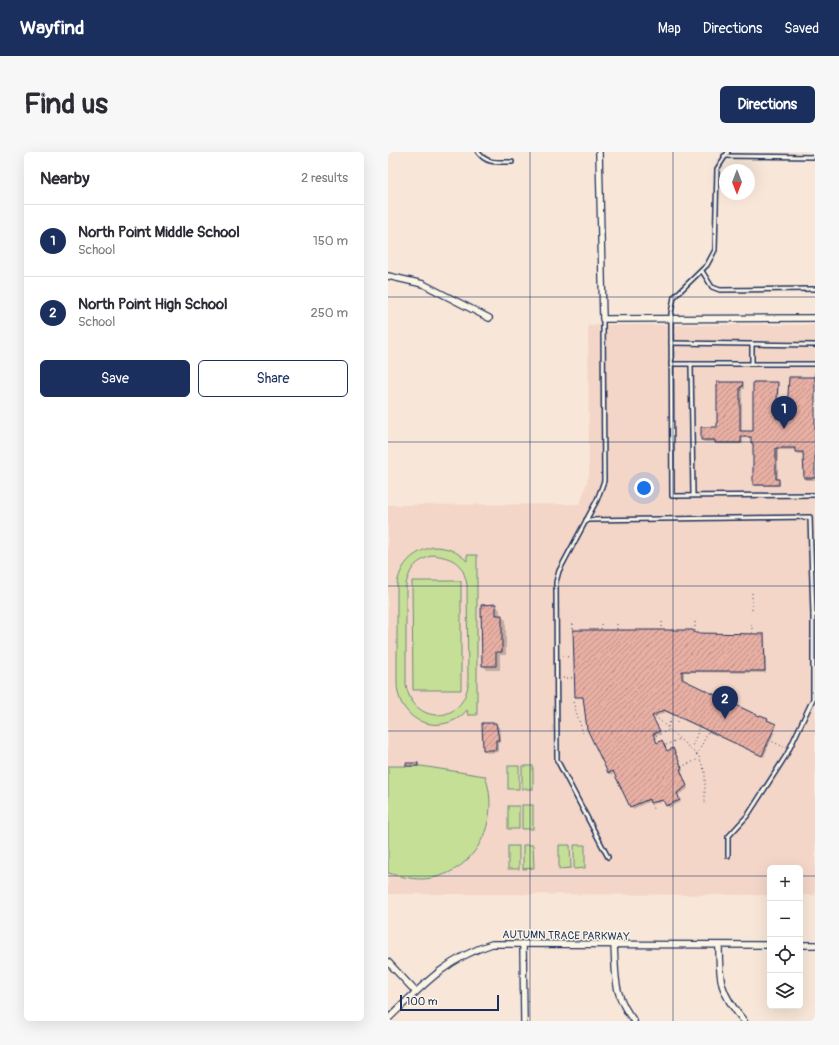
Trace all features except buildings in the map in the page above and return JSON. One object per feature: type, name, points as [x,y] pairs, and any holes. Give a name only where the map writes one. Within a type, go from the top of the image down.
[{"type":"street","points":[[599,152],[603,319],[815,318]]},
{"type":"street","points":[[388,276],[423,284],[489,318]]},
{"type":"street","name":"AUTUMN TRACE PARKWAY","points":[[388,1019],[416,992],[456,959],[472,950],[492,944],[767,945]]},
{"type":"street","points":[[523,944],[524,1021]]},
{"type":"street","points":[[614,945],[618,992],[623,1007],[634,1021]]},
{"type":"street","points":[[719,945],[719,970],[722,988],[728,1002],[744,1021]]},
{"type":"street","points":[[803,945],[815,945]]},
{"type":"street","points":[[388,962],[416,992]]},
{"type":"lane","points":[[478,152],[482,159],[493,163],[512,162]]},
{"type":"lane","points":[[728,152],[717,169],[715,250],[702,271],[693,277],[674,297],[670,319],[672,496],[692,494],[815,495]]},
{"type":"lane","points":[[724,156],[815,158]]},
{"type":"lane","points":[[702,271],[712,287],[720,290],[815,289]]},
{"type":"lane","points":[[603,319],[604,481],[597,500],[559,571],[556,582],[558,760],[608,857]]},
{"type":"lane","points":[[671,344],[815,345]]},
{"type":"lane","points":[[752,344],[752,364]]},
{"type":"lane","points":[[671,364],[815,364]]},
{"type":"lane","points":[[691,364],[692,494]]},
{"type":"lane","points":[[586,520],[810,517],[814,615],[813,699],[787,754],[748,815],[728,837],[728,856]]},
{"type":"path","points":[[752,593],[752,612]]},
{"type":"path","points":[[662,622],[662,627]]},
{"type":"path","points":[[695,622],[695,634]]},
{"type":"path","points":[[752,622],[752,632]]},
{"type":"path","points":[[573,623],[573,629]]},
{"type":"path","points":[[601,623],[601,629]]},
{"type":"path","points":[[617,623],[617,629]]},
{"type":"path","points":[[563,656],[569,657]]},
{"type":"path","points":[[563,678],[573,678]]},
{"type":"path","points":[[573,702],[583,732]]},
{"type":"path","points":[[655,716],[700,759],[705,772],[705,804]]},
{"type":"path","points":[[667,728],[671,718],[680,723]]},
{"type":"path","points":[[691,750],[699,729]]},
{"type":"path","points":[[656,736],[670,730]]},
{"type":"path","points":[[697,756],[708,732]]},
{"type":"path","points":[[666,745],[679,739]]},
{"type":"path","points":[[769,740],[787,748]]},
{"type":"path","points":[[681,767],[700,759]]},
{"type":"path","points":[[651,804],[654,811]]},
{"type":"shaded area","points":[[588,325],[815,325],[815,895],[803,895],[803,865],[767,865],[767,895],[388,894],[388,505],[580,504],[589,475]]},
{"type":"green space","points":[[433,547],[447,549],[455,552],[467,561],[467,555],[477,555],[477,715],[468,715],[467,710],[454,720],[437,724],[429,724],[413,717],[407,711],[400,699],[397,685],[397,584],[405,564],[414,555]],"holes":[[[433,555],[447,558],[456,563],[463,571],[467,585],[468,685],[464,698],[457,708],[448,713],[437,715],[427,713],[418,708],[410,698],[406,685],[406,584],[415,565]]]},
{"type":"green space","points":[[412,581],[461,581],[461,690],[413,690]]},
{"type":"green space","points":[[388,766],[421,766],[485,776],[489,794],[490,811],[486,828],[479,844],[469,858],[456,869],[440,876],[422,879],[409,878],[388,873]]},
{"type":"green space","points":[[508,766],[519,766],[519,789],[508,789]]},
{"type":"green space","points":[[522,766],[533,766],[533,789],[522,789]]},
{"type":"green space","points":[[522,805],[533,805],[533,829],[522,829]]},
{"type":"green space","points":[[508,806],[519,806],[519,829],[508,829]]},
{"type":"green space","points":[[523,845],[533,845],[534,868],[523,869]]},
{"type":"green space","points":[[559,845],[570,845],[571,868],[559,869]]},
{"type":"green space","points":[[574,845],[585,845],[585,868],[574,869]]},
{"type":"green space","points":[[508,846],[519,846],[519,869],[508,869]]},
{"type":"place","name":"North Point Middle School","points":[[784,429]]},
{"type":"place","name":"North Point High School","points":[[725,719]]}]
